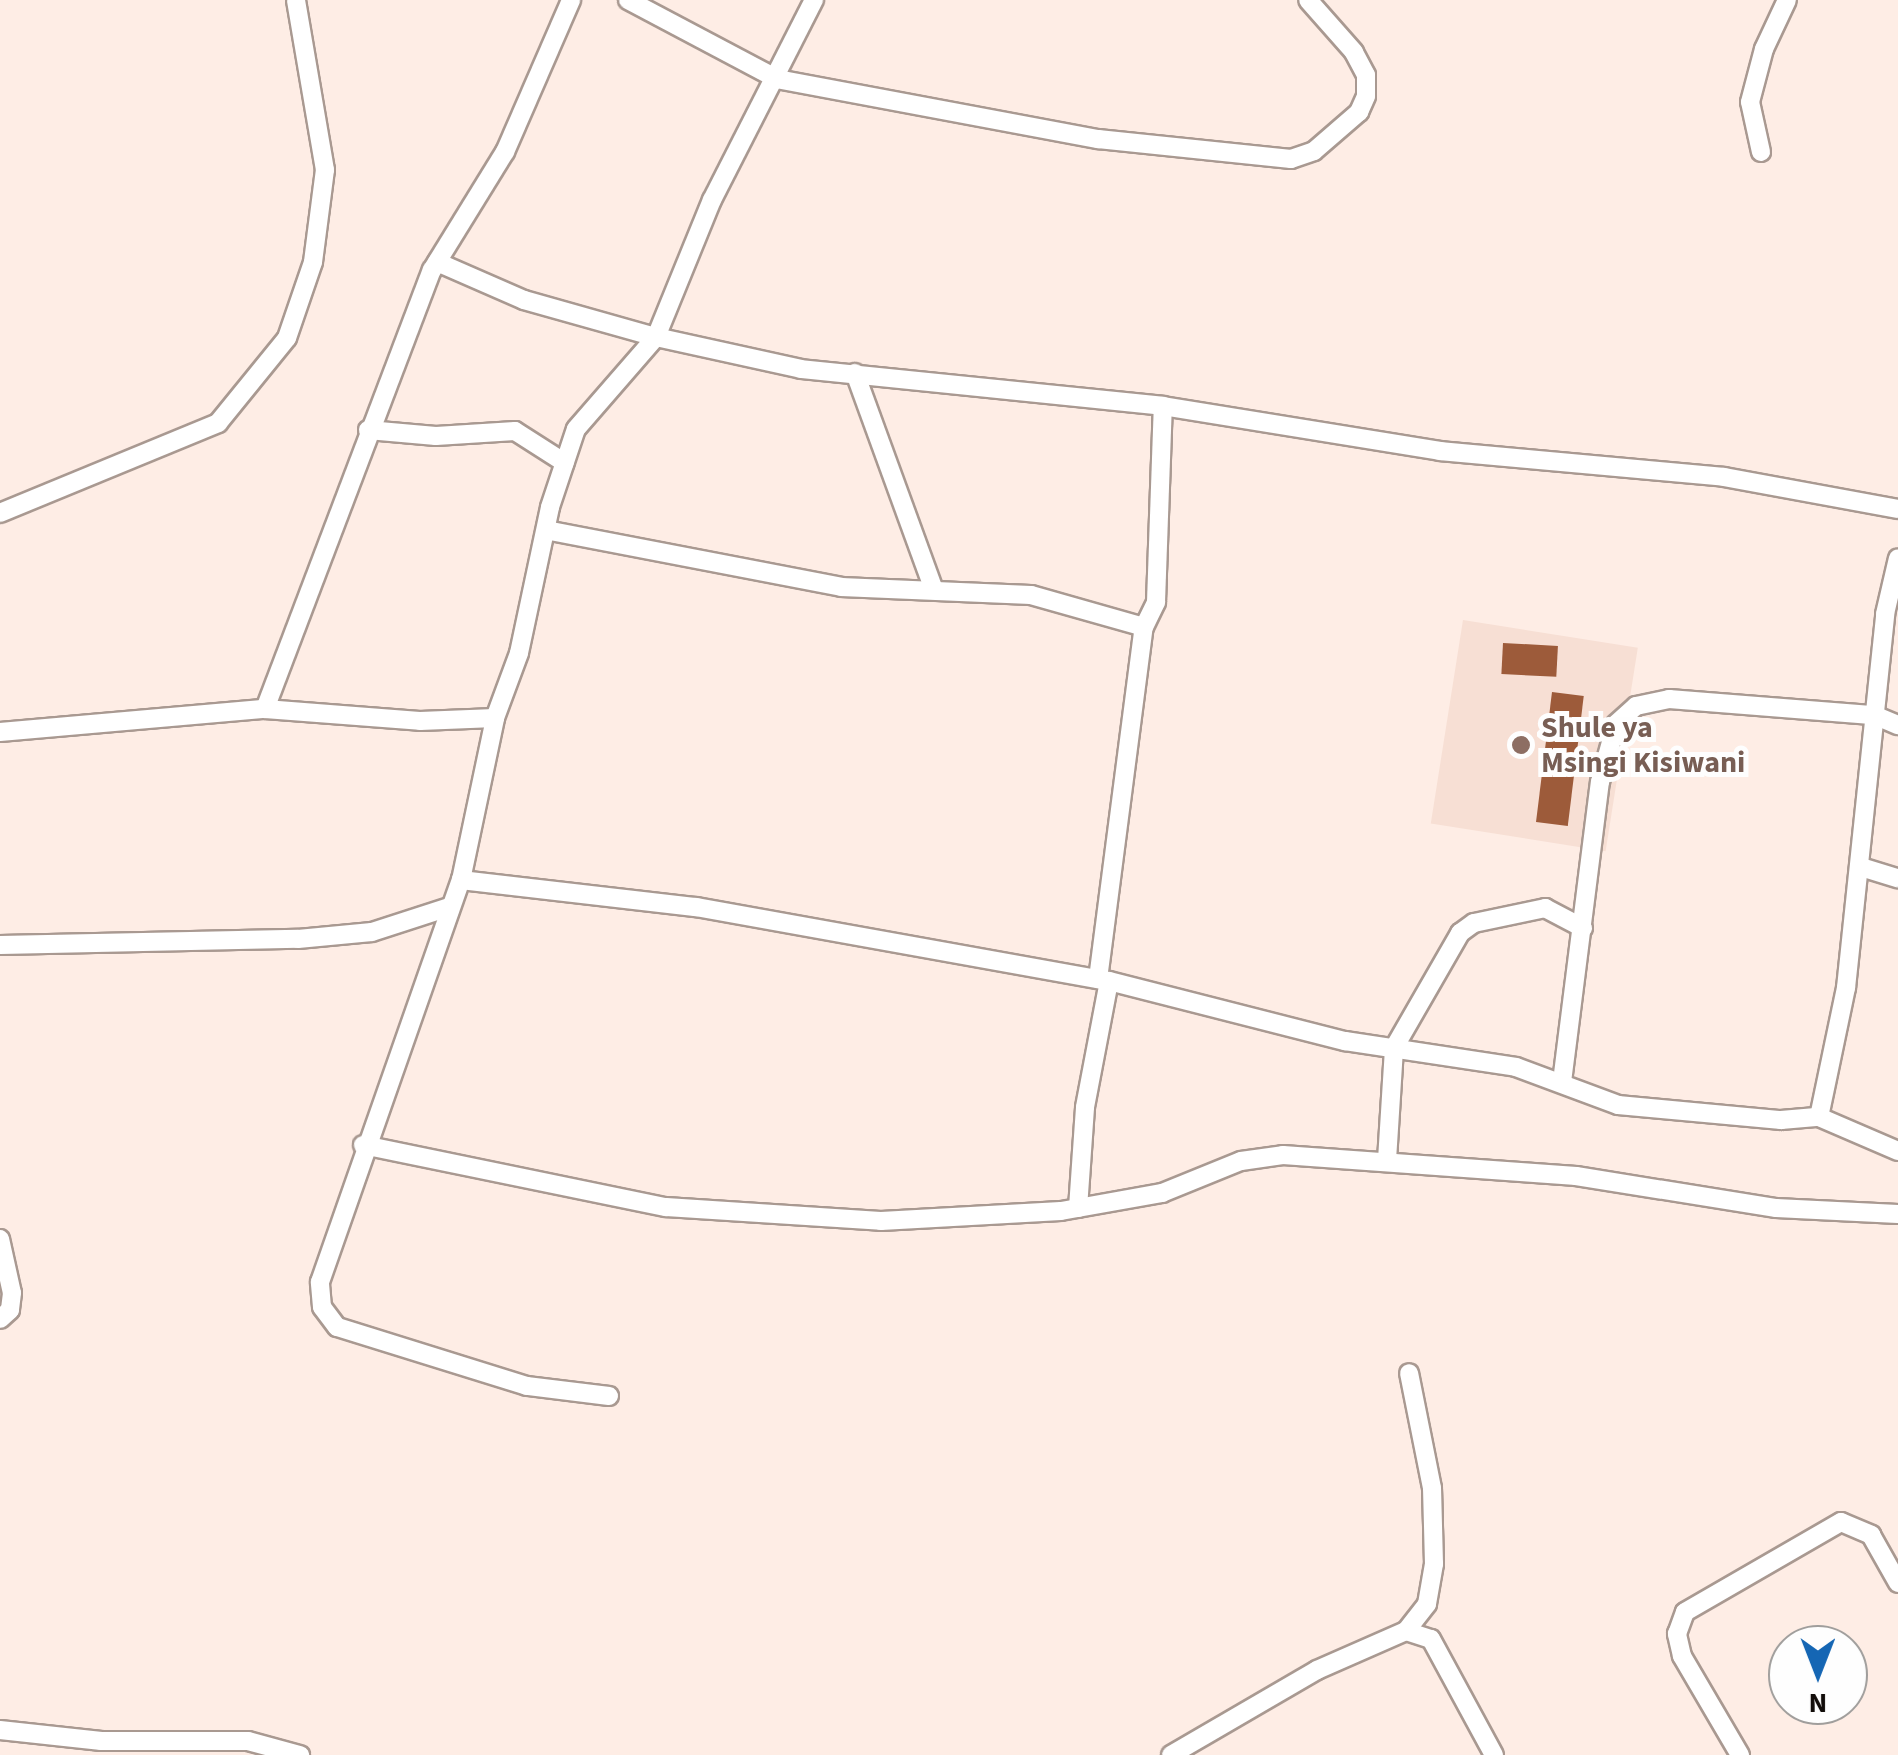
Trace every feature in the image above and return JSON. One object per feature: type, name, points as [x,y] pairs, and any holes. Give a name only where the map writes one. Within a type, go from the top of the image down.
[{"type":"street","points":[[0,513],[218,423],[286,338],[313,262],[324,170],[296,0]]},
{"type":"street","points":[[265,710],[368,430],[437,262],[505,152],[571,0]]},
{"type":"street","points":[[628,0],[776,78],[1098,139],[1291,160],[1314,151],[1359,112],[1366,96],[1366,75],[1354,52],[1308,0]]},
{"type":"street","points":[[609,1396],[528,1386],[337,1328],[326,1318],[320,1282],[364,1145],[414,1022],[461,880],[495,718],[519,653],[565,463],[586,410],[656,337],[712,200],[814,0]]},
{"type":"street","points":[[1761,152],[1750,102],[1764,49],[1788,0]]},
{"type":"street","points":[[437,262],[524,300],[656,337],[801,368],[1163,406],[1440,451],[1724,477],[1898,510]]},
{"type":"street","points":[[855,373],[934,590]]},
{"type":"street","points":[[1078,1208],[1084,1107],[1104,980],[1144,627],[1158,587],[1163,406]]},
{"type":"street","points":[[368,430],[436,436],[516,431],[565,463]]},
{"type":"street","points":[[546,530],[841,586],[1031,595],[1144,627]]},
{"type":"street","points":[[1819,1117],[1846,988],[1874,715],[1898,558]]},
{"type":"street","points":[[1562,1082],[1606,746],[1636,706],[1669,699],[1874,715],[1898,725]]},
{"type":"street","points":[[0,732],[265,710],[406,720],[495,718]]},
{"type":"street","points":[[1861,867],[1898,878]]},
{"type":"street","points":[[461,880],[696,908],[1104,980],[1345,1042],[1516,1067],[1618,1106],[1780,1120],[1819,1117],[1898,1151]]},
{"type":"street","points":[[0,945],[298,939],[372,932],[449,907]]},
{"type":"street","points":[[1387,1160],[1394,1048],[1446,951],[1474,923],[1545,908],[1582,928]]},
{"type":"street","points":[[364,1145],[666,1207],[881,1221],[1078,1208],[1162,1192],[1241,1161],[1283,1155],[1387,1160],[1468,1172],[1576,1176],[1776,1208],[1898,1214]]},
{"type":"street","points":[[0,1239],[12,1293],[10,1310],[0,1319]]},
{"type":"street","points":[[1172,1755],[1317,1670],[1406,1631],[1432,1591],[1432,1488],[1409,1373]]},
{"type":"street","points":[[1740,1755],[1682,1656],[1678,1634],[1685,1612],[1841,1522],[1871,1535],[1898,1583]]},
{"type":"street","points":[[1406,1631],[1432,1639],[1494,1755]]},
{"type":"street","points":[[0,1730],[101,1741],[248,1740],[300,1755]]},
{"type":"shaded area","points":[[1463,620],[1638,648],[1606,851],[1431,823]]},
{"type":"building","points":[[1503,643],[1558,646],[1556,677],[1501,674]]},
{"type":"building","points":[[1552,692],[1584,696],[1568,826],[1536,822]]},
{"type":"place","name":"Shule ya Msingi Kisiwani","points":[[1521,745]]}]
